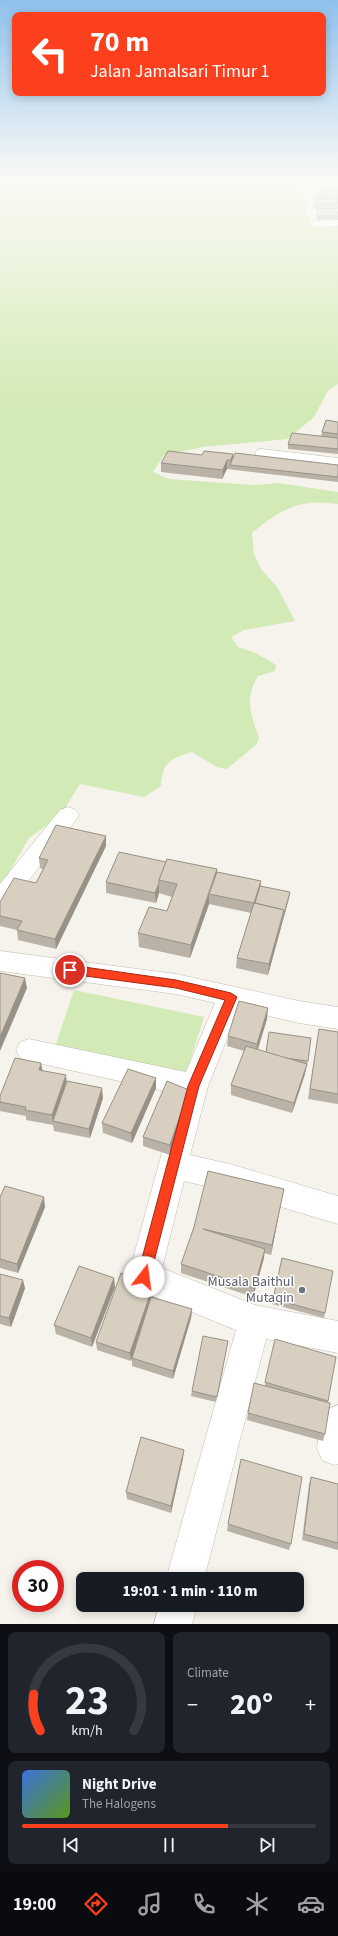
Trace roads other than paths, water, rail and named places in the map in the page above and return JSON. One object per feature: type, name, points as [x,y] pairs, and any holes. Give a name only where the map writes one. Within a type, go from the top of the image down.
[{"type":"street","points":[[262,453],[338,462]]},
{"type":"street","points":[[0,901],[31,859],[68,815]]},
{"type":"street","points":[[0,961],[176,984],[231,997],[338,1018]]},
{"type":"street","points":[[231,997],[194,1086],[144,1277],[255,1320],[338,1337]]},
{"type":"street","points":[[29,1050],[194,1086]]},
{"type":"street","points":[[174,1165],[230,1178],[338,1210]]},
{"type":"street","points":[[187,1572],[255,1320]]},
{"type":"street","points":[[173,1624],[176,1612]]},
{"type":"place","name":"Musala Baithul Mutaqin","points":[[302,1290]]}]
